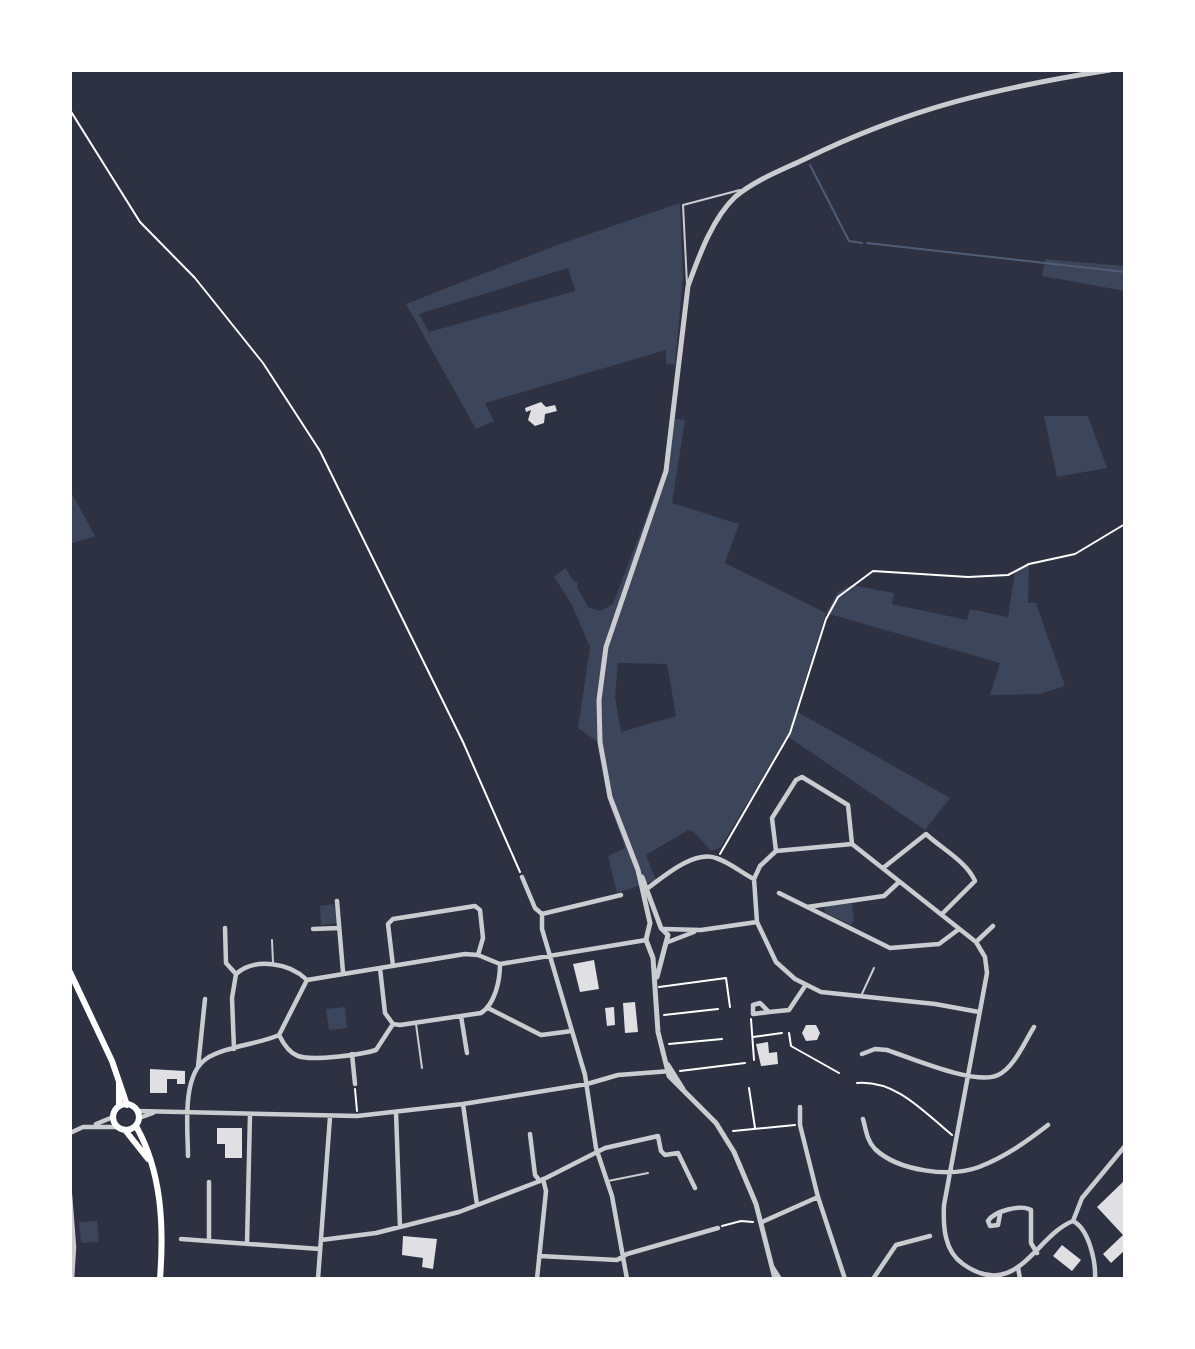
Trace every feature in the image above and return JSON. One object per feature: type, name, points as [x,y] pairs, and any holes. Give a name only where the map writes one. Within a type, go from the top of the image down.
[{"type":"main road","points":[[70,972],[118,1078],[123,1105],[138,1114],[136,1126],[145,1142],[150,1160],[162,1221],[160,1279]]},
{"type":"main road","points":[[123,1105],[113,1117],[117,1126],[125,1130],[150,1160]]},
{"type":"main road","points":[[125,1130],[136,1126]]},
{"type":"street","points":[[656,987],[666,945],[648,888],[625,840],[604,770],[599,700],[601,673],[616,610],[658,504],[667,471],[688,286],[712,232],[733,199],[744,190],[842,141],[902,116],[1032,81],[1110,70]]},
{"type":"street","points":[[776,851],[772,818],[796,780],[802,777],[848,805],[853,833],[852,844]]},
{"type":"street","points":[[883,868],[926,834],[965,867],[975,881],[942,914]]},
{"type":"street","points":[[979,1012],[935,1004],[828,994],[805,986],[776,962],[757,922],[754,879],[760,866],[776,851],[852,844],[976,942],[987,965],[979,1012],[956,1138],[949,1172],[944,1228],[953,1254],[966,1267],[981,1274],[1003,1273],[1018,1267],[1037,1253],[1063,1225],[1073,1221],[1082,1198],[1125,1146]]},
{"type":"street","points":[[648,888],[697,858],[718,858],[754,879]]},
{"type":"street","points":[[638,870],[650,929],[646,940]]},
{"type":"street","points":[[522,877],[534,908],[542,914]]},
{"type":"street","points":[[806,907],[884,896],[899,882]]},
{"type":"street","points":[[779,893],[890,948],[939,944],[959,929]]},
{"type":"street","points":[[542,914],[621,895]]},
{"type":"street","points":[[337,901],[343,972]]},
{"type":"street","points":[[393,966],[387,932],[388,924],[393,919],[475,906],[480,910],[484,927],[478,955]]},
{"type":"street","points":[[542,914],[542,929],[587,1084],[597,1152],[607,1181],[627,1279]]},
{"type":"street","points":[[650,929],[701,930],[757,922]]},
{"type":"street","points":[[976,942],[993,926]]},
{"type":"street","points":[[225,928],[226,963],[236,974]]},
{"type":"street","points":[[313,929],[339,928]]},
{"type":"street","points":[[651,948],[666,945],[701,930]]},
{"type":"street","points":[[198,1067],[208,1057],[279,1035],[307,981],[343,972],[465,954],[478,955],[500,964],[646,940]]},
{"type":"street","points":[[646,940],[651,948],[664,1059],[684,1091],[724,1135],[746,1178],[762,1222],[777,1279]]},
{"type":"street","points":[[393,1024],[481,1013],[488,1008],[498,984],[500,964]]},
{"type":"street","points":[[234,1049],[232,998],[236,974],[250,965],[273,965],[301,975],[307,981]]},
{"type":"street","points":[[380,968],[386,1013],[393,1024]]},
{"type":"street","points":[[769,1012],[756,1002],[752,1007],[752,1014],[789,1010],[805,986]]},
{"type":"street","points":[[188,1156],[185,1113],[198,1067],[205,999]]},
{"type":"street","points":[[488,1008],[541,1035],[572,1031]]},
{"type":"street","points":[[461,1016],[467,1054]]},
{"type":"street","points":[[279,1035],[292,1053],[300,1057],[352,1054],[376,1050],[393,1024]]},
{"type":"street","points":[[862,1054],[875,1049],[887,1050],[967,1075],[998,1076],[1010,1065],[1034,1027]]},
{"type":"street","points":[[352,1054],[355,1084]]},
{"type":"street","points":[[138,1114],[157,1111],[358,1116],[463,1104],[587,1084],[618,1075],[671,1072]]},
{"type":"street","points":[[463,1104],[477,1205]]},
{"type":"street","points":[[800,1107],[800,1125],[818,1197],[845,1279]]},
{"type":"street","points":[[396,1112],[400,1227]]},
{"type":"street","points":[[247,1244],[250,1114]]},
{"type":"street","points":[[70,1133],[113,1117]]},
{"type":"street","points":[[318,1279],[330,1117]]},
{"type":"street","points":[[863,1119],[869,1141],[884,1156],[914,1168],[949,1172],[976,1168],[1020,1147],[1048,1125]]},
{"type":"street","points":[[92,1126],[117,1126]]},
{"type":"street","points":[[530,1134],[535,1175],[547,1191],[537,1279]]},
{"type":"street","points":[[321,1240],[400,1227],[477,1205],[540,1181],[597,1152],[659,1136],[661,1151],[665,1154],[678,1153],[695,1188]]},
{"type":"street","points":[[209,1182],[209,1241]]},
{"type":"street","points":[[762,1222],[818,1197]]},
{"type":"street","points":[[70,1198],[72,1279]]},
{"type":"street","points":[[1000,1214],[1020,1207],[1031,1210],[1031,1243],[1037,1253]]},
{"type":"street","points":[[1073,1221],[1080,1226],[1088,1244],[1095,1279]]},
{"type":"street","points":[[539,1256],[617,1260],[718,1228]]},
{"type":"street","points":[[873,1279],[896,1245],[930,1236]]},
{"type":"street","points":[[181,1239],[320,1249]]},
{"type":"street","points":[[1018,1267],[1020,1279]]},
{"type":"lane","points":[[688,286],[685,279],[683,205],[744,190]]},
{"type":"lane","points":[[272,940],[273,965]]},
{"type":"lane","points":[[861,997],[874,968]]},
{"type":"lane","points":[[416,1023],[422,1068]]},
{"type":"lane","points":[[607,1181],[648,1173]]},
{"type":"path","points":[[70,110],[139,222],[195,278],[264,363],[320,451],[463,741],[522,877]]},
{"type":"path","points":[[718,858],[790,733],[821,630],[845,591],[873,571],[968,578],[1007,575],[1029,564],[1075,554],[1125,524]]},
{"type":"path","points":[[656,987],[726,978],[730,1007]]},
{"type":"path","points":[[657,1015],[718,1009]]},
{"type":"path","points":[[752,1014],[754,1060]]},
{"type":"path","points":[[752,1037],[782,1033]]},
{"type":"path","points":[[789,1033],[791,1046],[839,1073]]},
{"type":"path","points":[[661,1045],[722,1039]]},
{"type":"path","points":[[671,1072],[745,1063]]},
{"type":"path","points":[[857,1083],[877,1081],[901,1094],[956,1138]]},
{"type":"path","points":[[355,1084],[358,1116]]},
{"type":"path","points":[[749,1088],[755,1129]]},
{"type":"path","points":[[733,1131],[800,1125]]},
{"type":"path","points":[[718,1228],[741,1221],[762,1222]]},
{"type":"shaded area","points":[[680,203],[683,277],[675,365],[666,364],[666,350],[485,403],[494,421],[476,429],[406,304],[557,245]],"holes":[[[568,268],[575,291],[429,332],[419,314]]]},
{"type":"shaded area","points":[[1045,259],[1125,266],[1125,291],[1042,276]]},
{"type":"shaded area","points":[[1044,416],[1088,416],[1107,468],[1057,477]]},
{"type":"shaded area","points":[[670,418],[685,420],[672,503],[739,524],[725,563],[826,613],[796,711],[950,798],[925,830],[787,736],[721,847],[711,851],[694,832],[688,830],[646,855],[656,880],[617,893],[608,856],[625,848],[607,797],[598,742],[578,728],[590,647],[571,603],[554,577],[566,568],[573,581],[578,583],[577,587],[588,607],[600,611],[613,604],[664,470]],"holes":[[[618,663],[667,664],[676,716],[621,732],[615,697]]]},
{"type":"shaded area","points":[[70,490],[95,536],[70,544]]},
{"type":"shaded area","points":[[1029,565],[1028,603],[1036,603],[1065,686],[1040,694],[990,695],[1000,663],[826,613],[838,592],[851,585],[894,593],[892,604],[967,620],[970,609],[1008,617],[1015,571]]},
{"type":"shaded area","points":[[852,903],[854,920],[851,925],[826,913],[824,909],[826,906]]},
{"type":"shaded area","points":[[334,904],[337,923],[321,925],[320,906]]},
{"type":"shaded area","points":[[345,1007],[347,1028],[329,1030],[326,1009]]},
{"type":"shaded area","points":[[97,1221],[99,1242],[81,1243],[79,1222]]},
{"type":"building","points":[[541,402],[546,407],[555,405],[557,411],[545,414],[544,423],[535,426],[528,420],[531,410],[526,412],[525,408]]},
{"type":"building","points":[[594,960],[599,989],[580,992],[573,964]]},
{"type":"building","points":[[635,1002],[638,1032],[625,1033],[623,1003]]},
{"type":"building","points":[[614,1007],[615,1025],[607,1026],[605,1008]]},
{"type":"building","points":[[806,1025],[816,1025],[820,1033],[817,1040],[806,1041],[802,1033]]},
{"type":"building","points":[[768,1042],[769,1053],[777,1052],[778,1064],[761,1066],[756,1044]]},
{"type":"building","points":[[150,1069],[185,1071],[185,1084],[177,1084],[177,1079],[167,1079],[167,1093],[150,1093]]},
{"type":"building","points":[[217,1128],[242,1128],[242,1158],[225,1158],[225,1144],[217,1144]]},
{"type":"building","points":[[1125,1180],[1125,1250],[1111,1263],[1103,1254],[1123,1235],[1097,1207]]},
{"type":"building","points":[[403,1236],[437,1239],[433,1269],[422,1267],[423,1258],[402,1255]]},
{"type":"building","points":[[1062,1245],[1081,1260],[1072,1271],[1053,1256]]},
{"type":"waterway","points":[[810,165],[849,241],[862,243]]},
{"type":"waterway","points":[[867,243],[1125,272]]}]
